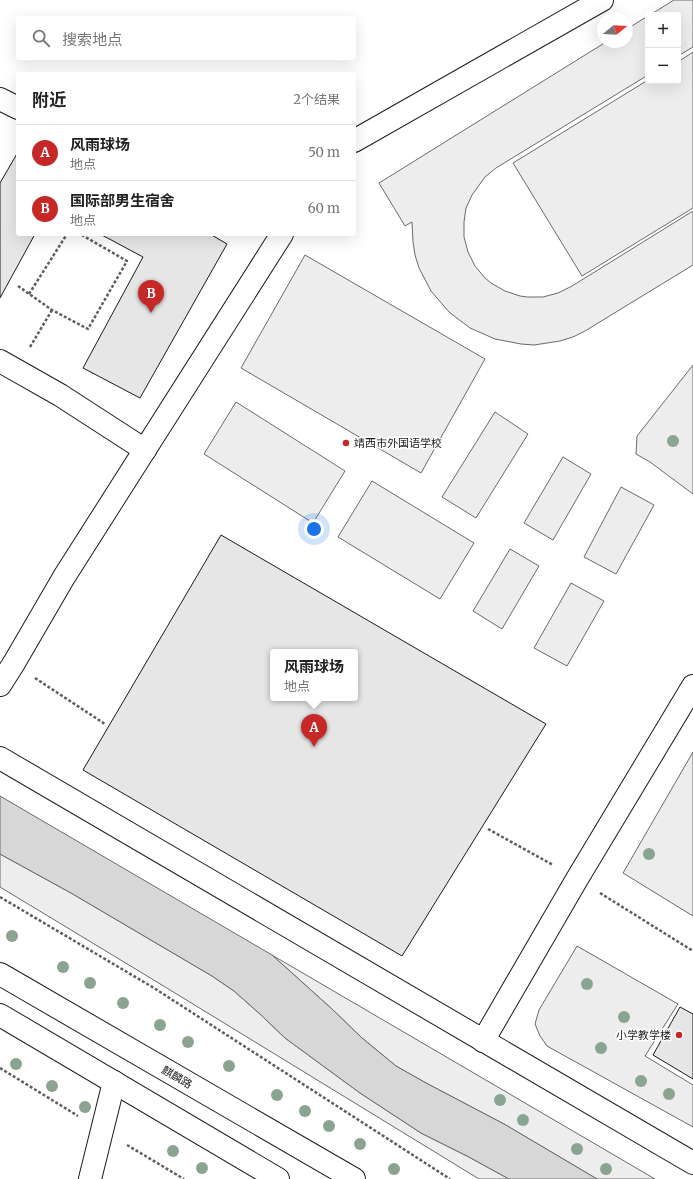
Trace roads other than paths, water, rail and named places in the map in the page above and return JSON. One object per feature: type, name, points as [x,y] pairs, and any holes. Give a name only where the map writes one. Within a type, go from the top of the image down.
[{"type":"main road","points":[[356,140],[602,0]]},
{"type":"main road","points":[[0,99],[16,107]]},
{"type":"main road","points":[[0,685],[64,577],[239,300],[273,237]]},
{"type":"main road","points":[[8,366],[60,395],[145,450]]},
{"type":"main road","points":[[483,1041],[693,686]]},
{"type":"main road","points":[[0,758],[693,1164]]},
{"type":"main road","name":"麒麟路","points":[[0,974],[354,1179]]},
{"type":"main road","points":[[0,1015],[278,1179]]},
{"type":"main road","points":[[90,1179],[114,1082]]},
{"type":"place","name":"国际部男生宿舍","points":[[151,313]]},
{"type":"place","name":"靖西市外国语学校","points":[[346,443]]},
{"type":"place","name":"风雨球场","points":[[314,747]]},
{"type":"place","name":"小学教学楼","points":[[679,1035]]}]
